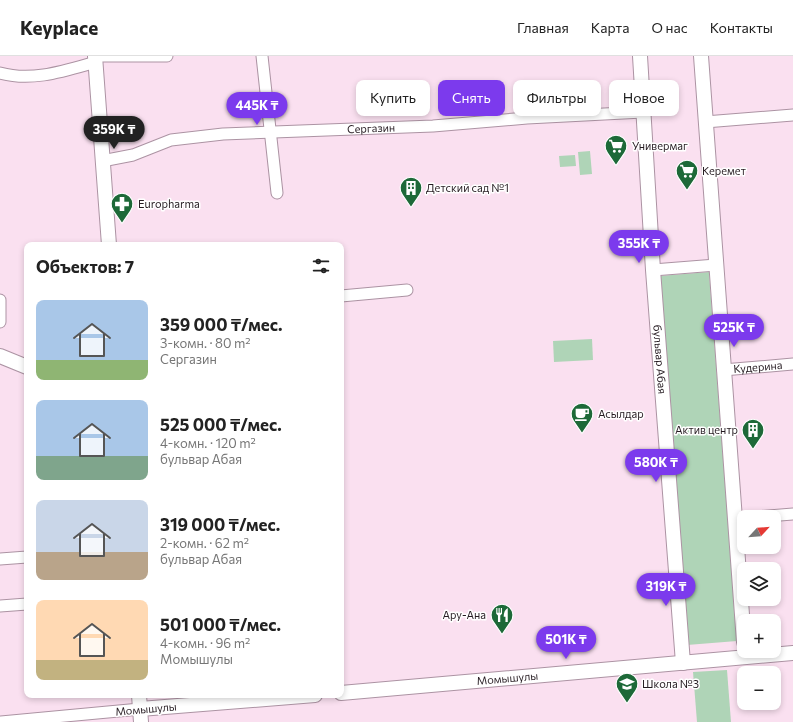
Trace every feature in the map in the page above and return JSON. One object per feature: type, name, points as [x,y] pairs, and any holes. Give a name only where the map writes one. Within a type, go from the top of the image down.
[{"type":"main road","name":"бульвар Абая","points":[[640,56],[641,80]]},
{"type":"main road","points":[[701,56],[723,370],[738,510]]},
{"type":"main road","points":[[97,58],[102,161],[109,242]]},
{"type":"main road","name":"бульвар Абая","points":[[643,116],[653,270],[683,663]]},
{"type":"main road","points":[[0,356],[24,366]]},
{"type":"main road","points":[[740,554],[743,614]]},
{"type":"main road","name":"Момышулы","points":[[781,653],[793,653]]},
{"type":"main road","name":"Момышулы","points":[[344,693],[683,663],[737,655]]},
{"type":"main road","points":[[139,698],[140,716]]},
{"type":"main road","name":"Момышулы","points":[[140,716],[290,698]]},
{"type":"street","points":[[0,73],[17,78],[50,75],[97,58],[167,56]]},
{"type":"street","points":[[262,56],[269,132],[278,194]]},
{"type":"street","name":"Сергазин","points":[[102,161],[133,155],[172,140],[223,134],[433,126],[527,118],[609,114]]},
{"type":"street","points":[[705,122],[793,115]]},
{"type":"street","points":[[653,270],[716,265]]},
{"type":"street","points":[[344,296],[407,290]]},
{"type":"street","points":[[0,300],[0,322]]},
{"type":"street","name":"Кудерина","points":[[723,370],[793,364]]},
{"type":"street","points":[[781,515],[793,514]]},
{"type":"street","points":[[0,558],[24,557]]},
{"type":"street","points":[[0,606],[24,604]]},
{"type":"street","name":"Момышулы","points":[[0,722],[140,716]]},
{"type":"green space","points":[[590,151],[592,174],[580,175],[578,152]]},
{"type":"green space","points":[[575,155],[576,166],[560,167],[559,156]]},
{"type":"green space","points":[[709,272],[737,641],[687,645],[659,276]]},
{"type":"green space","points":[[592,339],[593,360],[554,362],[553,341]]},
{"type":"green space","points":[[727,670],[731,722],[697,722],[693,672]]},
{"type":"place","name":"Универмаг","points":[[616,166]]},
{"type":"place","name":"Керемет","points":[[687,190]]},
{"type":"place","name":"Детский сад №1","points":[[411,208]]},
{"type":"place","name":"Europharma","points":[[122,224]]},
{"type":"place","name":"Асылдар","points":[[582,434]]},
{"type":"place","name":"Актив центр","points":[[753,450]]},
{"type":"place","name":"Ару-Ана","points":[[502,634]]},
{"type":"place","name":"Школа №3","points":[[627,704]]}]
